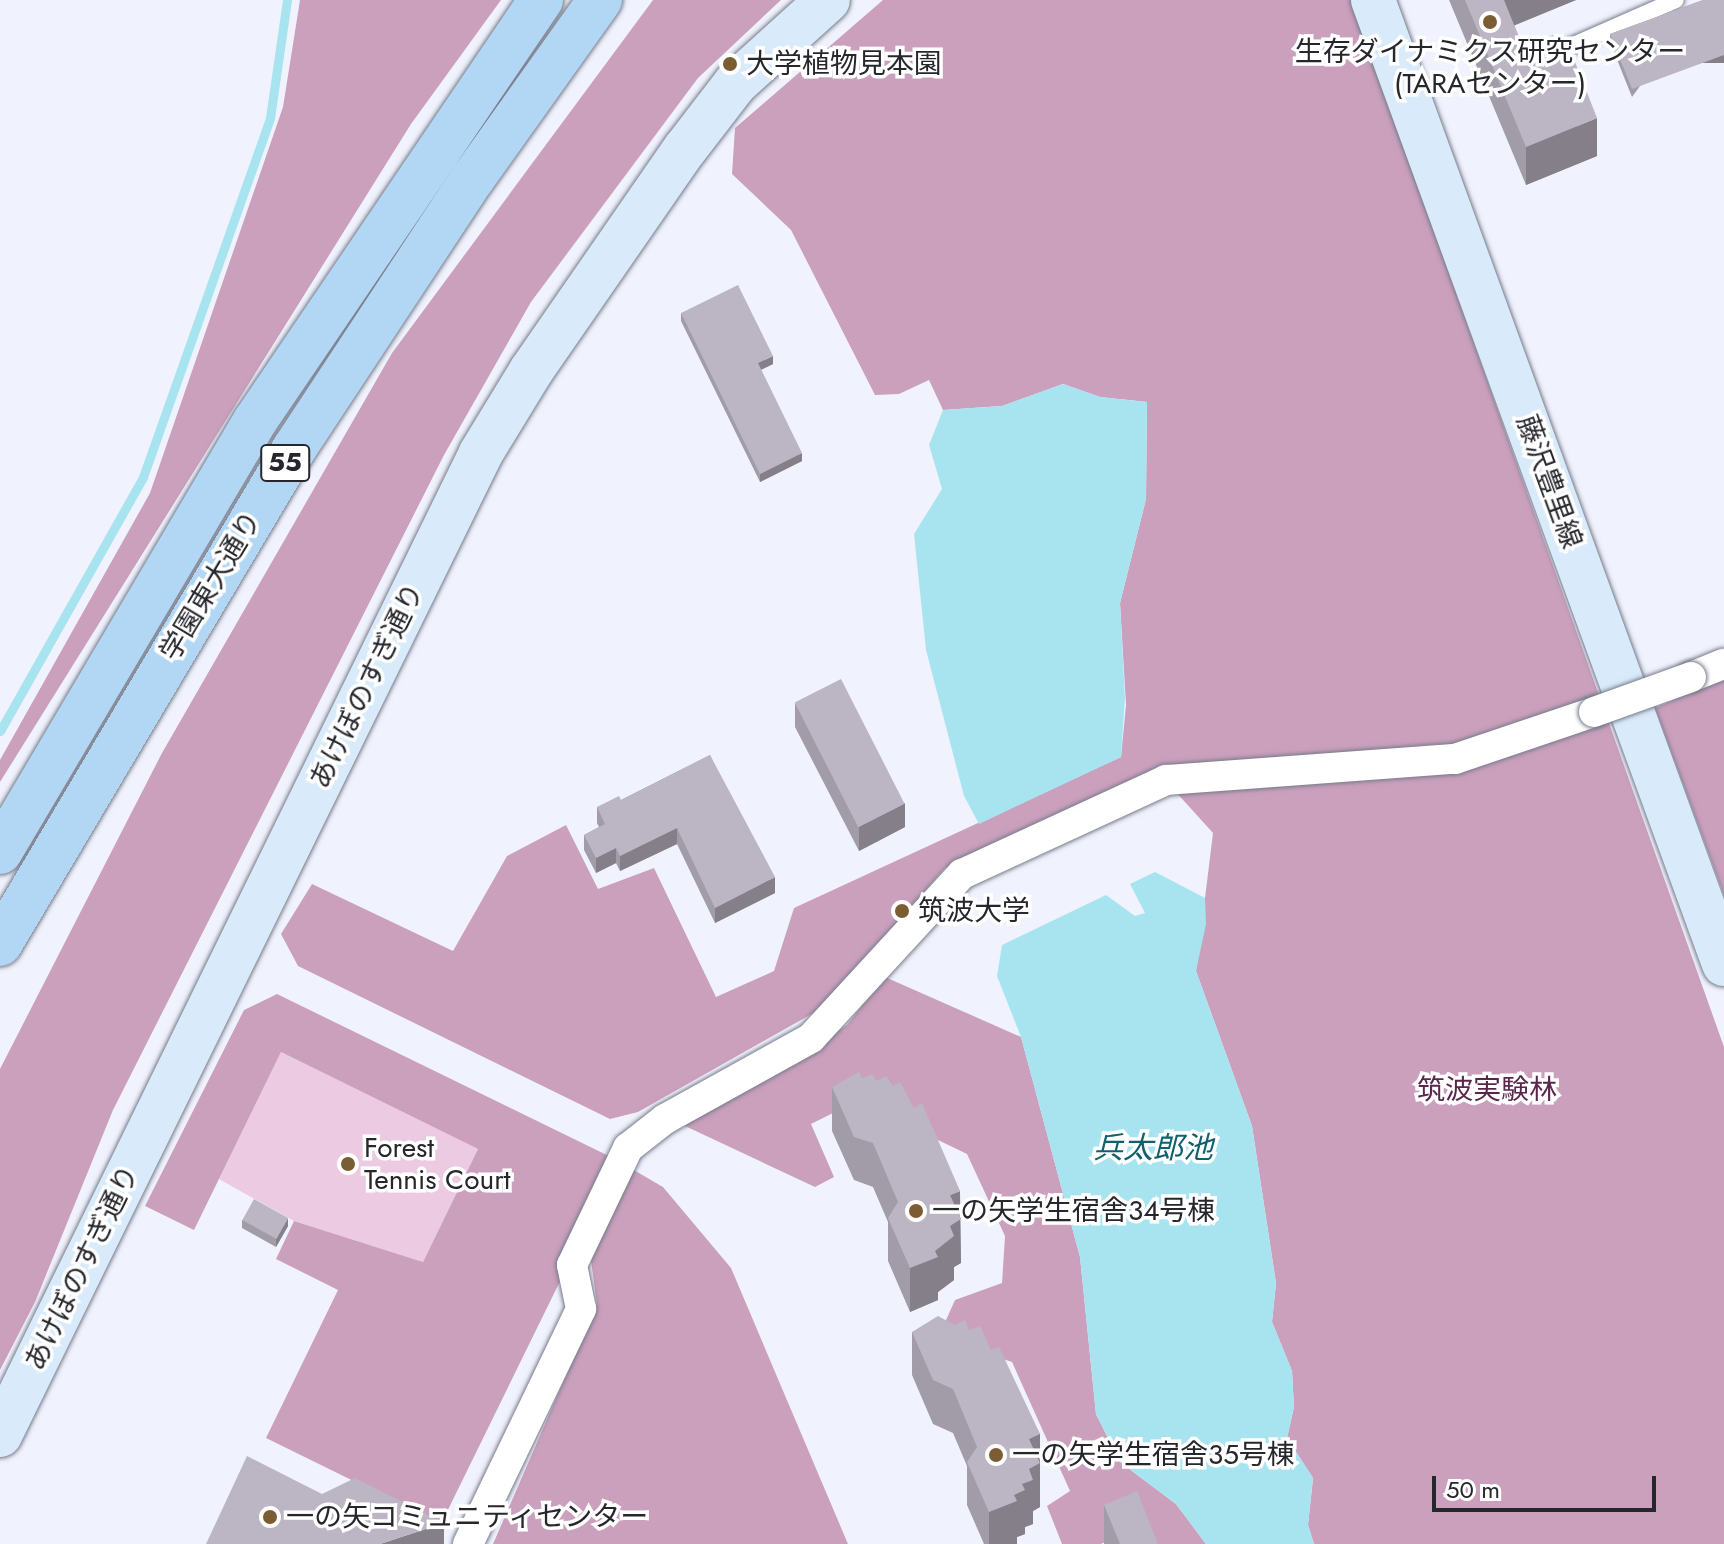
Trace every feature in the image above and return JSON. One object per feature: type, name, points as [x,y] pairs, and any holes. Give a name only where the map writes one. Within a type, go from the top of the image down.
[{"type":"main road","name":"学園東大通り","points":[[0,852],[263,408],[541,0]]},
{"type":"main road","name":"学園東大通り","points":[[0,944],[294,449],[473,178],[600,0]]},
{"type":"street","name":"あけぼのすぎ通り","points":[[0,1435],[481,453],[531,371],[685,149],[735,84],[828,0]]},
{"type":"street","name":"藤沢豊里線","points":[[1373,0],[1724,964]]},
{"type":"street","points":[[468,1544],[581,1309],[572,1265],[628,1148],[665,1119],[811,1038],[962,874],[1166,780],[1455,759],[1724,664]]},
{"type":"lane","points":[[1553,54],[1676,0]]},
{"type":"shaded area","name":"Forest Tennis Court","points":[[281,1052],[478,1149],[423,1262],[294,1221],[219,1179]]},
{"type":"green space","points":[[300,0],[501,0],[411,124],[0,782],[0,760],[150,493],[283,107]]},
{"type":"green space","points":[[653,0],[781,0],[698,78],[531,302],[444,455],[113,1110],[35,1302],[0,1370],[0,1069],[162,753],[392,353]]},
{"type":"green space","name":"筑波実験林","points":[[883,0],[1352,0],[1724,1047],[1724,1544],[1314,1544],[1308,1525],[1313,1478],[1287,1438],[1294,1407],[1292,1371],[1272,1322],[1276,1283],[1252,1126],[1196,971],[1213,833],[1165,780],[1145,777],[945,868],[824,1007],[638,1112],[610,1119],[298,966],[281,934],[312,884],[453,951],[507,856],[566,825],[598,889],[654,868],[716,997],[774,971],[794,908],[1121,757],[1126,705],[1120,603],[1146,499],[1147,402],[1100,397],[1063,384],[1002,406],[943,410],[929,380],[899,394],[875,395],[791,230],[732,174],[735,128]]},
{"type":"green space","points":[[1724,678],[1724,895],[1655,708]]},
{"type":"green space","points":[[885,977],[1021,1037],[1080,1257],[1096,1414],[1120,1462],[1176,1504],[1206,1544],[1154,1544],[1144,1524],[1101,1544],[1062,1544],[1047,1506],[1070,1491],[1012,1362],[938,1338],[955,1300],[1002,1283],[1005,1236],[967,1154],[857,1101],[811,1124],[834,1177],[815,1187],[685,1126],[683,1121],[790,1064],[847,1025]]},
{"type":"green space","points":[[277,994],[619,1161],[441,1524],[266,1438],[338,1290],[276,1259],[294,1221],[423,1262],[478,1149],[281,1052],[194,1230],[145,1206],[244,1010]]},
{"type":"green space","points":[[632,1169],[663,1187],[731,1268],[848,1544],[493,1544],[597,1304],[591,1261]]},
{"type":"water","points":[[1063,384],[1100,397],[1147,402],[1146,499],[1120,603],[1125,698],[1121,757],[979,824],[964,796],[926,650],[914,534],[942,489],[929,445],[943,410],[1002,406]]},
{"type":"water","name":"兵太郎池","points":[[1155,872],[1205,898],[1206,924],[1196,971],[1252,1126],[1276,1284],[1272,1322],[1292,1371],[1294,1407],[1287,1438],[1313,1478],[1308,1525],[1314,1544],[1206,1544],[1176,1504],[1120,1462],[1096,1414],[1080,1257],[1021,1037],[997,976],[1002,945],[1106,895],[1135,916],[1145,913],[1130,884]]},
{"type":"building","points":[[1465,0],[1504,0],[1523,47],[1553,35],[1556,43],[1566,39],[1597,118],[1526,147]]},
{"type":"building","points":[[1703,0],[1724,0],[1724,55],[1632,89],[1610,34]]},
{"type":"building","points":[[738,285],[773,356],[758,363],[802,453],[760,474],[681,313]]},
{"type":"building","points":[[841,679],[905,804],[858,827],[795,703]]},
{"type":"building","points":[[710,755],[775,877],[715,908],[677,828],[620,856],[616,848],[596,858],[584,835],[605,824],[597,807],[619,796],[621,800]]},
{"type":"building","points":[[859,1072],[862,1078],[872,1074],[876,1081],[886,1076],[893,1086],[900,1082],[914,1108],[922,1103],[960,1191],[950,1195],[961,1219],[950,1226],[954,1236],[935,1251],[938,1257],[910,1268],[888,1218],[898,1202],[873,1143],[854,1137],[832,1087]]},
{"type":"building","points":[[254,1199],[288,1218],[276,1239],[242,1220]]},
{"type":"building","points":[[938,1316],[955,1325],[965,1320],[969,1330],[980,1326],[991,1350],[999,1347],[1040,1434],[1029,1439],[1040,1463],[1029,1469],[1033,1480],[1022,1484],[1025,1490],[1014,1495],[1017,1501],[989,1512],[967,1462],[977,1447],[953,1389],[933,1380],[912,1332]]},
{"type":"building","points":[[247,1456],[322,1494],[355,1478],[444,1523],[380,1544],[206,1544]]},
{"type":"building","points":[[1137,1491],[1158,1544],[1120,1544],[1104,1505]]},
{"type":"waterway","points":[[0,731],[143,477],[270,118],[287,0]]},
{"type":"place","name":"生存ダイナミクス研究センター (TARAセンター)","points":[[1490,22]]},
{"type":"place","name":"大学植物見本園","points":[[730,64]]},
{"type":"place","name":"筑波大学","points":[[902,911]]},
{"type":"place","name":"Forest Tennis Court","points":[[348,1164]]},
{"type":"place","name":"一の矢学生宿舎34号棟","points":[[916,1211]]},
{"type":"place","name":"一の矢学生宿舎35号棟","points":[[996,1455]]},
{"type":"place","name":"一の矢コミュニティセンター","points":[[270,1517]]}]
